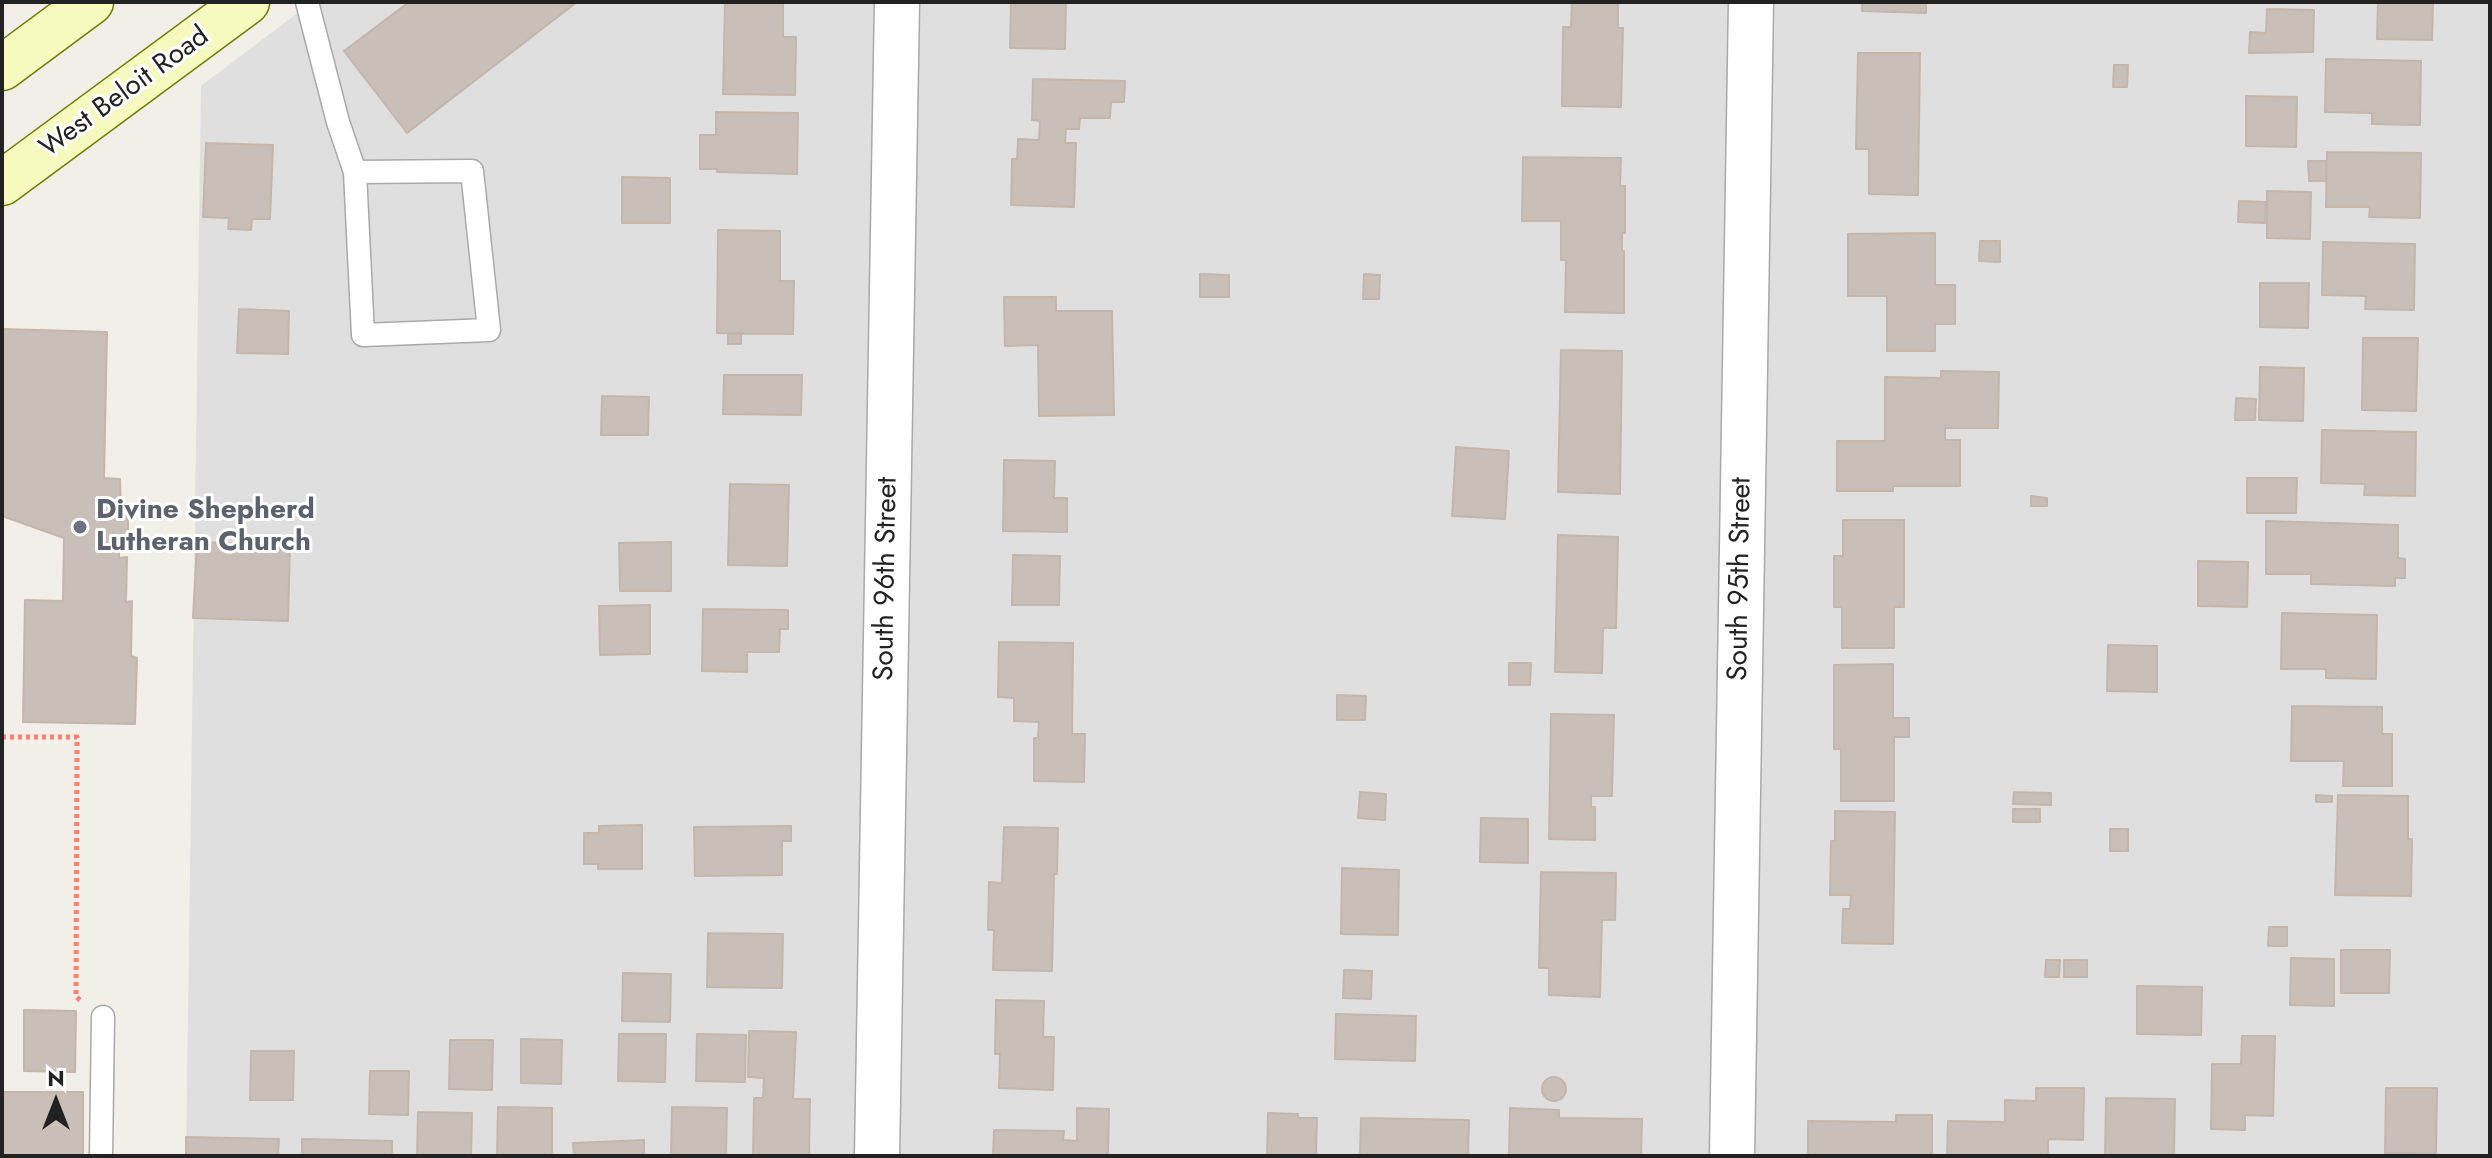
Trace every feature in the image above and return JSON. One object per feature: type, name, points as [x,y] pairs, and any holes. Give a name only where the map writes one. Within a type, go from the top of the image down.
[{"type":"main road","points":[[2,68],[91,2]]},
{"type":"main road","name":"West Beloit Road","points":[[2,183],[247,2]]},
{"type":"street","name":"South 96th Street","points":[[877,1156],[897,2]]},
{"type":"street","name":"South 95th Street","points":[[1732,1156],[1751,2]]},
{"type":"lane","points":[[307,2],[338,122],[355,172],[363,335],[489,330],[472,171],[355,172]]},
{"type":"lane","points":[[101,1156],[103,1017]]},
{"type":"path","points":[[2,737],[77,737],[76,997],[103,1017]]},
{"type":"shaded area","points":[[312,2],[2490,2],[2490,1156],[186,1156],[201,86]]},
{"type":"building","points":[[409,2],[577,2],[407,133],[344,51]]},
{"type":"building","points":[[725,2],[783,2],[783,37],[796,37],[795,95],[723,94]]},
{"type":"building","points":[[1011,2],[1066,2],[1065,49],[1010,48]]},
{"type":"building","points":[[1572,2],[1618,2],[1618,28],[1623,28],[1621,107],[1562,106],[1563,27],[1571,27]]},
{"type":"building","points":[[1862,2],[1926,2],[1926,13],[1862,11]]},
{"type":"building","points":[[2378,2],[2433,2],[2432,40],[2377,39]]},
{"type":"building","points":[[2267,9],[2314,10],[2313,52],[2249,53],[2250,32],[2266,33]]},
{"type":"building","points":[[1858,53],[1920,53],[1918,195],[1869,194],[1869,149],[1856,149]]},
{"type":"building","points":[[2326,59],[2421,61],[2420,125],[2372,124],[2372,113],[2325,112]]},
{"type":"building","points":[[2114,65],[2128,65],[2127,87],[2113,87]]},
{"type":"building","points":[[1033,79],[1125,81],[1124,102],[1111,102],[1110,118],[1080,118],[1079,129],[1066,129],[1065,143],[1076,143],[1074,207],[1011,205],[1012,159],[1017,159],[1018,139],[1039,140],[1040,121],[1032,120]]},
{"type":"building","points":[[2246,96],[2297,97],[2296,147],[2246,146]]},
{"type":"building","points":[[716,112],[798,113],[797,174],[700,169],[700,135],[716,135]]},
{"type":"building","points":[[206,143],[273,145],[270,219],[252,219],[251,230],[228,229],[229,218],[203,217]]},
{"type":"building","points":[[2327,152],[2421,153],[2420,218],[2369,217],[2370,207],[2326,207]]},
{"type":"building","points":[[1523,157],[1621,158],[1620,186],[1625,186],[1625,233],[1622,233],[1624,313],[1565,312],[1566,260],[1561,260],[1561,221],[1522,221]]},
{"type":"building","points":[[2308,161],[2326,161],[2326,181],[2309,181]]},
{"type":"building","points":[[622,177],[670,178],[670,223],[622,223]]},
{"type":"building","points":[[2267,191],[2311,192],[2310,239],[2267,238]]},
{"type":"building","points":[[2239,201],[2266,202],[2265,223],[2238,222]]},
{"type":"building","points":[[718,230],[780,231],[780,281],[794,281],[793,334],[717,333]]},
{"type":"building","points":[[1935,233],[1935,285],[1955,285],[1955,324],[1935,324],[1935,351],[1887,351],[1887,296],[1848,296],[1848,234]]},
{"type":"building","points":[[1980,241],[2000,241],[2000,262],[1979,261]]},
{"type":"building","points":[[2323,242],[2415,244],[2414,310],[2365,309],[2366,296],[2322,295]]},
{"type":"building","points":[[1200,274],[1229,275],[1229,297],[1200,297]]},
{"type":"building","points":[[1364,274],[1380,275],[1379,299],[1363,299]]},
{"type":"building","points":[[2260,283],[2309,283],[2308,328],[2260,327]]},
{"type":"building","points":[[1004,297],[1056,297],[1056,311],[1112,311],[1114,415],[1039,416],[1038,345],[1005,346]]},
{"type":"building","points":[[239,309],[289,311],[288,354],[237,353]]},
{"type":"building","name":"Divine Shepherd Lutheran Church","points":[[2,329],[107,332],[104,478],[120,479],[121,511],[128,511],[128,545],[119,545],[119,558],[127,557],[126,602],[132,601],[131,656],[137,658],[135,724],[23,722],[25,600],[63,601],[64,538],[2,516]]},
{"type":"building","points":[[728,334],[741,334],[741,344],[728,344]]},
{"type":"building","points":[[2363,338],[2418,338],[2416,411],[2362,410]]},
{"type":"building","points":[[1561,350],[1622,351],[1620,494],[1558,492]]},
{"type":"building","points":[[2260,367],[2304,368],[2303,421],[2259,420]]},
{"type":"building","points":[[1941,371],[1999,372],[1998,428],[1945,428],[1945,440],[1960,440],[1960,486],[1893,486],[1893,491],[1837,491],[1837,441],[1885,441],[1885,377],[1941,378]]},
{"type":"building","points":[[724,375],[802,375],[801,415],[723,414]]},
{"type":"building","points":[[602,396],[649,397],[648,435],[601,435]]},
{"type":"building","points":[[2236,398],[2256,399],[2255,420],[2235,420]]},
{"type":"building","points":[[2322,430],[2416,432],[2415,496],[2364,495],[2365,484],[2321,483]]},
{"type":"building","points":[[1456,447],[1509,451],[1505,519],[1452,516]]},
{"type":"building","points":[[1004,460],[1055,461],[1054,498],[1067,498],[1067,532],[1003,531]]},
{"type":"building","points":[[2247,478],[2297,478],[2296,513],[2247,513]]},
{"type":"building","points":[[730,484],[789,485],[787,566],[728,565]]},
{"type":"building","points":[[2031,496],[2047,498],[2047,506],[2031,506]]},
{"type":"building","points":[[1843,520],[1904,520],[1904,607],[1894,607],[1894,648],[1842,648],[1842,607],[1834,607],[1834,556],[1843,556]]},
{"type":"building","points":[[2266,521],[2398,525],[2398,558],[2405,559],[2405,578],[2395,578],[2395,586],[2311,584],[2311,574],[2266,574]]},
{"type":"building","points":[[1558,535],[1618,537],[1616,628],[1603,628],[1602,673],[1555,672]]},
{"type":"building","points":[[197,542],[290,545],[288,621],[193,618]]},
{"type":"building","points":[[671,542],[671,591],[620,591],[619,543]]},
{"type":"building","points":[[1013,555],[1060,556],[1059,605],[1012,605]]},
{"type":"building","points":[[2198,561],[2248,562],[2247,607],[2198,606]]},
{"type":"building","points":[[650,605],[650,654],[600,655],[599,606]]},
{"type":"building","points":[[703,609],[788,610],[788,629],[780,629],[779,652],[747,652],[747,672],[702,671]]},
{"type":"building","points":[[2282,613],[2377,615],[2376,679],[2326,678],[2326,669],[2281,669]]},
{"type":"building","points":[[999,642],[1073,643],[1072,734],[1085,734],[1084,782],[1034,781],[1034,738],[1038,738],[1039,722],[1014,721],[1014,698],[998,697]]},
{"type":"building","points":[[2108,645],[2157,646],[2157,692],[2107,691]]},
{"type":"building","points":[[1509,663],[1531,663],[1530,685],[1509,685]]},
{"type":"building","points":[[1893,664],[1893,718],[1909,718],[1909,737],[1894,737],[1894,801],[1841,801],[1841,749],[1834,749],[1834,665]]},
{"type":"building","points":[[1337,695],[1366,696],[1365,720],[1337,720]]},
{"type":"building","points":[[2292,706],[2382,707],[2382,734],[2392,734],[2392,786],[2343,786],[2344,761],[2291,761]]},
{"type":"building","points":[[1551,714],[1614,715],[1612,796],[1591,796],[1591,807],[1595,807],[1595,840],[1549,839]]},
{"type":"building","points":[[1360,792],[1386,794],[1385,820],[1358,818]]},
{"type":"building","points":[[2014,792],[2051,793],[2051,805],[2013,804]]},
{"type":"building","points":[[2316,795],[2332,796],[2332,802],[2316,802]]},
{"type":"building","points":[[2338,795],[2408,796],[2408,839],[2412,839],[2411,896],[2335,895]]},
{"type":"building","points":[[2013,809],[2040,809],[2040,822],[2013,822]]},
{"type":"building","points":[[1835,811],[1895,812],[1893,944],[1842,943],[1843,909],[1850,909],[1851,895],[1830,895]]},
{"type":"building","points":[[1481,818],[1528,819],[1528,863],[1480,862]]},
{"type":"building","points":[[642,825],[642,869],[598,869],[598,864],[584,864],[584,833],[599,833],[599,826]]},
{"type":"building","points":[[791,826],[791,841],[782,841],[782,875],[695,876],[694,827]]},
{"type":"building","points":[[1004,827],[1058,828],[1052,971],[993,970],[994,930],[988,930],[989,882],[1002,883]]},
{"type":"building","points":[[2110,829],[2128,829],[2128,851],[2110,851]]},
{"type":"building","points":[[1342,868],[1399,870],[1398,935],[1341,934]]},
{"type":"building","points":[[1541,872],[1616,873],[1615,920],[1602,920],[1600,997],[1549,995],[1549,968],[1539,968]]},
{"type":"building","points":[[2269,927],[2287,927],[2287,946],[2268,946]]},
{"type":"building","points":[[708,933],[783,934],[782,988],[707,987]]},
{"type":"building","points":[[2341,950],[2390,950],[2389,993],[2341,993]]},
{"type":"building","points":[[2291,958],[2334,959],[2334,1006],[2290,1005]]},
{"type":"building","points":[[2046,960],[2060,960],[2059,977],[2045,977]]},
{"type":"building","points":[[2064,960],[2087,960],[2087,977],[2064,977]]},
{"type":"building","points":[[1344,970],[1372,971],[1371,999],[1343,998]]},
{"type":"building","points":[[623,973],[671,974],[670,1022],[622,1021]]},
{"type":"building","points":[[2137,986],[2202,987],[2201,1035],[2137,1034]]},
{"type":"building","points":[[996,1000],[1044,1001],[1043,1037],[1054,1037],[1053,1090],[999,1088],[1000,1054],[995,1054]]},
{"type":"building","points":[[24,1010],[76,1011],[75,1072],[24,1071]]},
{"type":"building","points":[[1336,1014],[1416,1016],[1415,1061],[1335,1059]]},
{"type":"building","points":[[749,1031],[796,1032],[793,1099],[810,1099],[809,1156],[753,1156],[754,1098],[763,1098],[764,1078],[748,1077]]},
{"type":"building","points":[[619,1034],[666,1034],[665,1082],[618,1081]]},
{"type":"building","points":[[697,1034],[746,1035],[745,1082],[696,1081]]},
{"type":"building","points":[[2242,1036],[2275,1036],[2273,1116],[2245,1115],[2245,1130],[2211,1129],[2212,1064],[2241,1064]]},
{"type":"building","points":[[521,1039],[562,1040],[561,1084],[521,1083]]},
{"type":"building","points":[[450,1040],[493,1040],[492,1090],[449,1089]]},
{"type":"building","points":[[251,1051],[294,1051],[293,1100],[250,1100]]},
{"type":"building","points":[[370,1071],[409,1071],[408,1115],[369,1114]]},
{"type":"building","points":[[1554,1077],[1562,1081],[1566,1089],[1562,1097],[1554,1101],[1546,1097],[1542,1089],[1546,1081]]},
{"type":"building","points":[[2036,1088],[2084,1088],[2083,1140],[2048,1139],[2048,1156],[1947,1156],[1948,1121],[2005,1122],[2005,1100],[2036,1101]]},
{"type":"building","points":[[2386,1088],[2437,1088],[2436,1154],[2385,1153]]},
{"type":"building","points":[[2,1092],[83,1092],[83,1156],[2,1156]]},
{"type":"building","points":[[2106,1098],[2175,1099],[2174,1156],[2105,1156]]},
{"type":"building","points":[[498,1107],[552,1108],[552,1156],[497,1156]]},
{"type":"building","points":[[672,1107],[727,1108],[726,1156],[671,1156]]},
{"type":"building","points":[[1077,1108],[1109,1109],[1108,1156],[993,1156],[994,1130],[1064,1131],[1063,1140],[1077,1141]]},
{"type":"building","points":[[1510,1108],[1559,1110],[1559,1118],[1642,1119],[1641,1156],[1509,1155]]},
{"type":"building","points":[[418,1112],[472,1113],[471,1156],[417,1156]]},
{"type":"building","points":[[1268,1113],[1317,1118],[1316,1156],[1267,1156]]},
{"type":"building","points":[[1896,1115],[1932,1115],[1932,1156],[1808,1156],[1808,1121],[1896,1122]]},
{"type":"building","points":[[1361,1118],[1469,1120],[1468,1156],[1360,1156]]},
{"type":"building","points":[[186,1137],[279,1139],[278,1156],[186,1156]]},
{"type":"building","points":[[302,1139],[392,1141],[392,1156],[302,1156]]},
{"type":"building","points":[[644,1140],[644,1156],[574,1156],[573,1143]]},
{"type":"place","name":"Divine Shepherd Lutheran Church","points":[[80,527]]}]
